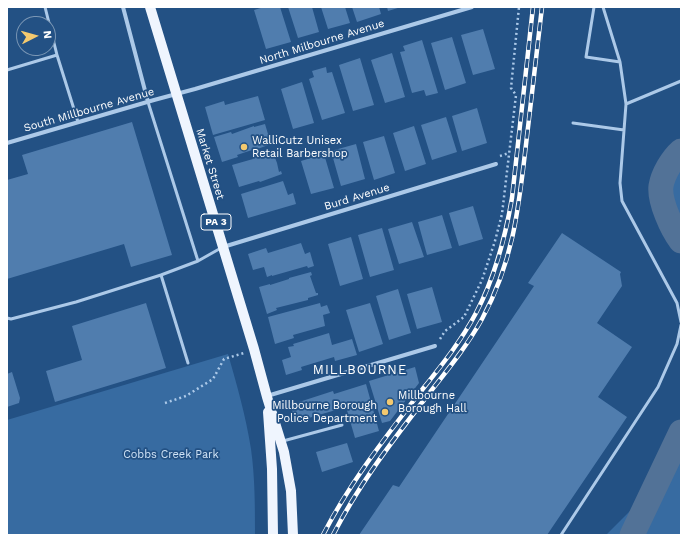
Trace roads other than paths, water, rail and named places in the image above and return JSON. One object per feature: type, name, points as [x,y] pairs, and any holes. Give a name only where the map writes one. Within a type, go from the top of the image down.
[{"type":"main road","name":"Market Street","points":[[150,7],[284,452],[291,490],[293,535]]},
{"type":"main road","name":"Market Street","points":[[267,396],[272,469],[273,535]]},
{"type":"street","points":[[123,7],[148,102]]},
{"type":"street","name":"North Milbourne Avenue","points":[[177,94],[472,7]]},
{"type":"street","name":"South Millbourne Avenue","points":[[7,143],[177,94]]},
{"type":"street","name":"Burd Avenue","points":[[223,247],[496,164]]},
{"type":"street","points":[[267,396],[436,346]]},
{"type":"lane","points":[[45,7],[57,55],[78,122]]},
{"type":"lane","points":[[594,7],[586,57],[620,62]]},
{"type":"lane","points":[[602,7],[620,62],[626,104],[620,183],[622,201],[677,303],[681,322]]},
{"type":"lane","points":[[7,70],[57,55]]},
{"type":"lane","points":[[626,104],[681,81]]},
{"type":"lane","points":[[148,102],[198,261]]},
{"type":"lane","points":[[574,124],[624,130]]},
{"type":"lane","points":[[7,318],[11,319],[76,302],[161,275],[198,261],[223,247]]},
{"type":"lane","points":[[161,275],[188,363]]},
{"type":"lane","points":[[561,535],[658,387],[677,344],[681,325]]},
{"type":"lane","points":[[281,442],[342,425]]},
{"type":"waterway","points":[[681,151],[668,167],[661,186],[664,207],[681,241]]},
{"type":"waterway","points":[[632,535],[681,432]]},
{"type":"railway","points":[[323,535],[343,499],[377,449],[447,358],[462,336],[476,313],[489,286],[503,243],[512,198],[533,7]]},
{"type":"railway","points":[[333,535],[353,499],[375,466],[469,340],[482,319],[502,274],[509,252],[518,207],[542,7]]},
{"type":"place","name":"WalliCutz Unisex Retail Barbershop","points":[[244,147]]},
{"type":"place","name":"Millbourne Borough Hall","points":[[390,402]]},
{"type":"place","name":"Millbourne Borough Police Department","points":[[385,412]]},
{"type":"district","name":"MILLBOURNE","points":[[360,370]]},
{"type":"park label","name":"Cobbs Creek Park","points":[[171,455]]}]
